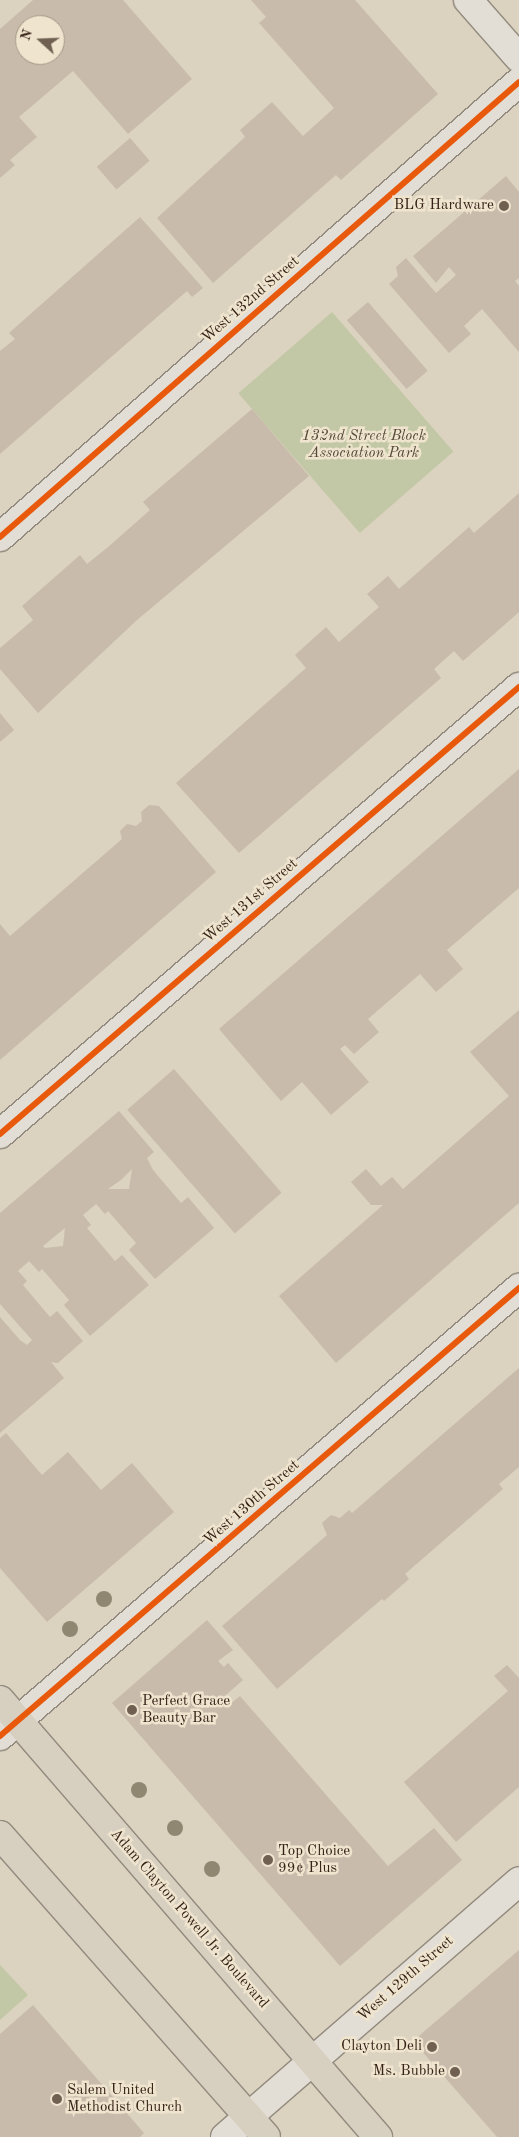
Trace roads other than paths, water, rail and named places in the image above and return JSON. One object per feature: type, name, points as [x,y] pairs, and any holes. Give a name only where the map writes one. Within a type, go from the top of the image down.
[{"type":"main road","name":"Adam Clayton Powell Jr. Boulevard","points":[[0,1700],[9,1729],[312,2061],[378,2137]]},
{"type":"main road","points":[[0,1835],[266,2137]]},
{"type":"street","points":[[468,0],[519,58]]},
{"type":"street","name":"West 132nd Street","points":[[0,537],[519,82]]},
{"type":"street","name":"West 131st Street","points":[[0,1134],[519,687]]},
{"type":"street","name":"West 130th Street","points":[[9,1729],[519,1288]]},
{"type":"street","name":"West 129th Street","points":[[224,2137],[519,1881]]},
{"type":"place","name":"BLG Hardware","points":[[504,206]]},
{"type":"place","name":"Perfect Grace Beauty Bar","points":[[132,1710]]},
{"type":"place","name":"Top Choice 99¢ Plus","points":[[268,1860]]},
{"type":"place","name":"Clayton Deli","points":[[432,2047]]},
{"type":"place","name":"Ms. Bubble","points":[[455,2072]]},
{"type":"place","name":"Salem United Methodist Church","points":[[57,2099]]},
{"type":"park label","name":"132nd Street Block Association Park","points":[[364,444]]}]
